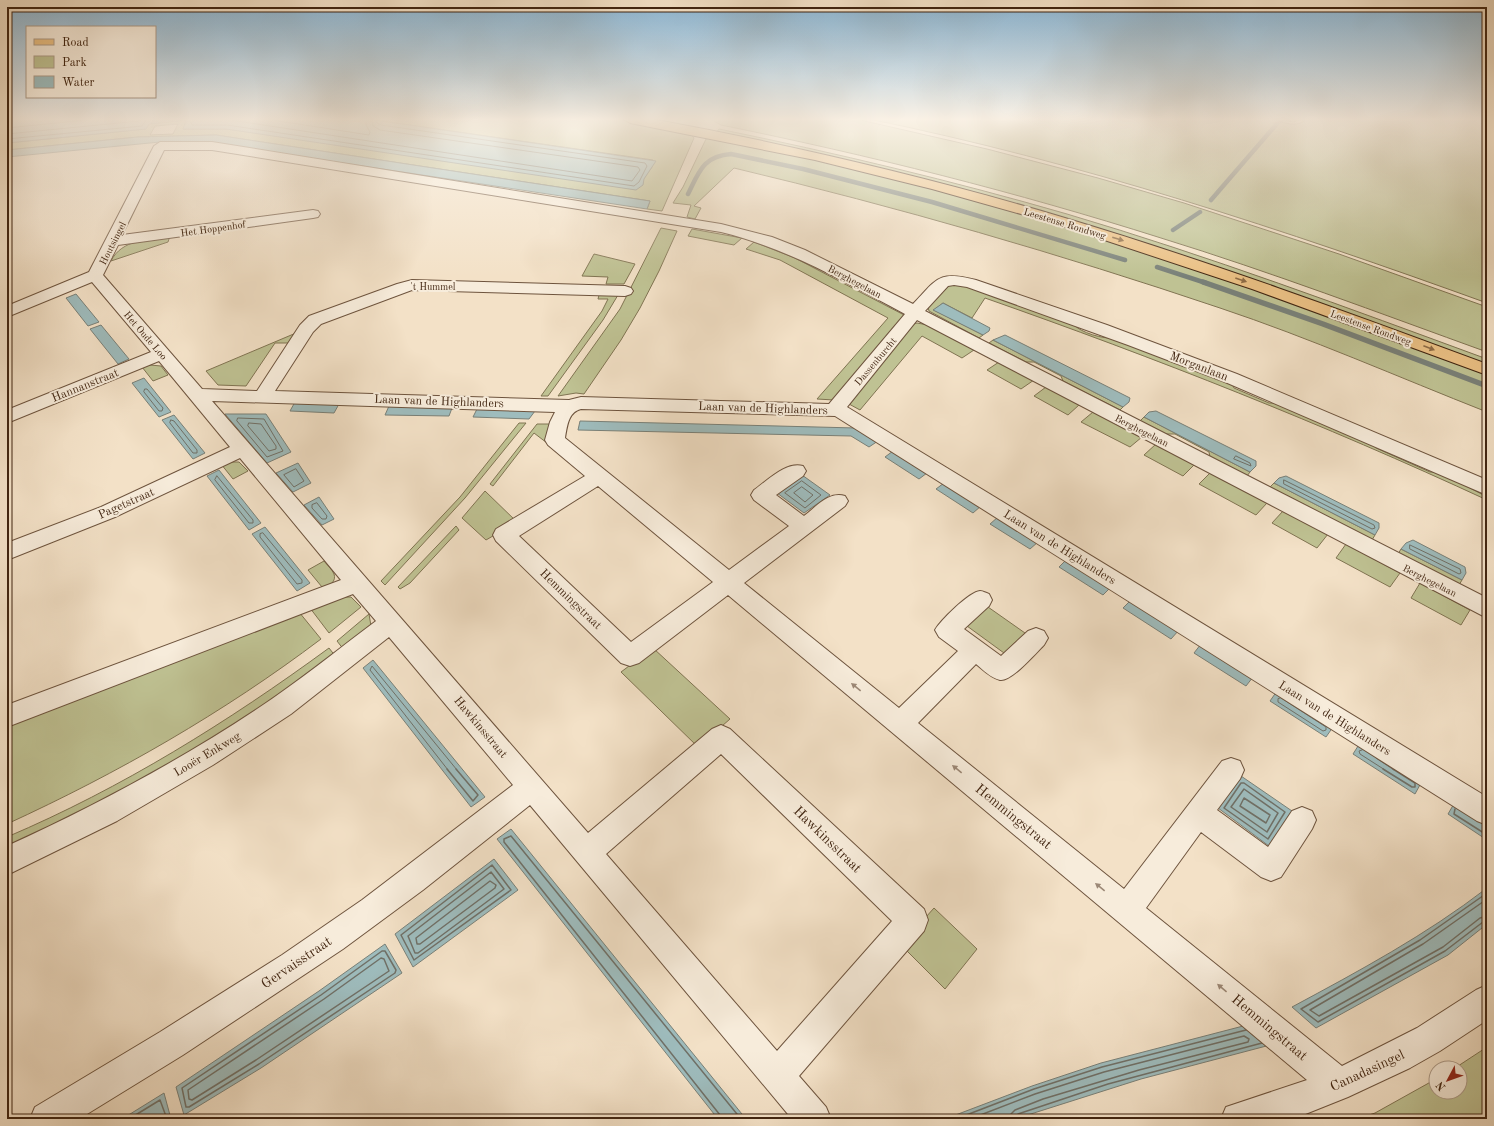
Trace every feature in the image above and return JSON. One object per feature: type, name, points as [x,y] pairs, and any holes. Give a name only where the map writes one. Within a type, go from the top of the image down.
[{"type":"main road","name":"Leestense Rondweg","points":[[881,172],[1058,220],[1250,283],[1487,370]]},
{"type":"main road","name":"Leestense Rondweg","points":[[919,172],[1067,212],[1245,269],[1487,356]]},
{"type":"street","name":"Houtsingel","points":[[7,312],[95,275],[147,172]]},
{"type":"street","name":"Berghegelaan","points":[[371,172],[721,228],[784,245],[1487,609]]},
{"type":"street","name":"Het Hoppenhof","points":[[113,241],[314,214]]},
{"type":"street","name":"Het Oude Loo","points":[[95,275],[197,395]]},
{"type":"street","name":"Morganlaan","points":[[915,312],[946,281],[954,280],[970,283],[1096,327],[1225,376],[1353,429],[1487,488]]},
{"type":"street","name":"'t Hummel","points":[[263,396],[306,329],[315,320],[395,289],[412,285],[625,291]]},
{"type":"street","name":"Dassenburcht","points":[[834,410],[915,312]]},
{"type":"street","name":"Hannanstraat","points":[[7,418],[163,354]]},
{"type":"street","name":"Laan van de Highlanders","points":[[197,395],[568,406],[580,403],[834,410],[849,415],[1487,812]]},
{"type":"street","points":[[197,395],[374,602]]},
{"type":"street","name":"Hemmingstraat","points":[[568,406],[563,411],[555,440],[598,477],[901,723],[1338,1084]]},
{"type":"street","name":"Pagetstraat","points":[[7,552],[108,512],[243,449]]},
{"type":"street","points":[[796,471],[761,495],[803,526]]},
{"type":"street","name":"Hemmingstraat","points":[[598,477],[504,534],[630,656],[838,501]]},
{"type":"street","points":[[7,716],[330,595],[374,602]]},
{"type":"street","points":[[981,600],[948,630],[1002,670],[1036,638]]},
{"type":"street","name":"Hawkinsstraat","points":[[374,602],[814,1119]]},
{"type":"street","name":"Looër Enkweg","points":[[7,861],[101,815],[206,755],[266,716],[318,679],[374,602]]},
{"type":"street","points":[[901,723],[975,650]]},
{"type":"street","name":"Hawkinsstraat","points":[[587,852],[721,737],[913,920],[777,1076]]},
{"type":"street","points":[[1127,909],[1231,770]]},
{"type":"street","name":"Gervaisstraat","points":[[47,1119],[160,1051],[289,967],[371,910],[532,787]]},
{"type":"street","points":[[1198,813],[1271,867],[1302,820]]},
{"type":"street","name":"Canadasingel","points":[[1238,1119],[1291,1103],[1338,1084],[1408,1052],[1487,1001]]},
{"type":"green space","points":[[456,172],[589,172],[644,178],[649,172],[679,172],[662,211],[647,209],[650,201]]},
{"type":"green space","points":[[690,172],[730,172],[694,206],[701,208],[695,219],[687,217],[691,205],[673,203]]},
{"type":"green space","points":[[748,172],[866,172],[1001,206],[1175,260],[1487,374],[1487,412],[1287,332],[1160,288],[978,232]]},
{"type":"green space","points":[[872,172],[907,172],[1024,202],[1120,230],[1278,283],[1487,359],[1487,367],[1064,219]]},
{"type":"green space","points":[[925,172],[1073,172],[1184,203],[1339,254],[1487,307],[1487,352],[1325,293],[1202,251],[1052,205]]},
{"type":"green space","points":[[1084,172],[1487,172],[1487,303],[1258,224]]},
{"type":"green space","points":[[661,228],[677,231],[640,308],[621,340],[584,394],[576,393],[558,396],[620,309]]},
{"type":"green space","points":[[692,229],[742,238],[734,245],[688,236]]},
{"type":"green space","points":[[170,236],[168,242],[111,261],[122,248],[129,244]]},
{"type":"green space","points":[[754,242],[795,258],[906,316],[834,400],[817,399],[888,318],[780,260],[746,249]]},
{"type":"green space","points":[[594,254],[635,264],[624,284],[606,284],[608,277],[582,276]]},
{"type":"green space","points":[[950,285],[963,285],[1073,324],[1092,335],[1104,338],[1114,338],[1232,384],[1234,388],[1269,403],[1279,403],[1369,442],[1376,448],[1430,472],[1440,472],[1487,497],[1487,500],[1363,445],[1239,393],[1113,344],[985,298],[972,318],[943,303],[934,310],[983,335],[979,338],[929,311],[928,307]]},
{"type":"green space","points":[[599,295],[618,295],[603,320],[548,396],[541,396],[602,311],[608,299],[598,299]]},
{"type":"green space","points":[[917,323],[928,325],[974,350],[962,358],[922,336],[860,410],[849,404],[913,324]]},
{"type":"green space","points":[[296,333],[289,343],[275,343],[246,386],[218,385],[206,371]]},
{"type":"green space","points":[[993,340],[1123,407],[1120,410],[1063,381],[1061,376],[1034,362],[1026,362],[989,343]]},
{"type":"green space","points":[[999,362],[1034,380],[1021,389],[987,370]]},
{"type":"green space","points":[[150,365],[161,366],[168,375],[153,381],[142,367]]},
{"type":"green space","points":[[1046,387],[1079,405],[1068,415],[1034,396]]},
{"type":"green space","points":[[1093,412],[1142,437],[1130,447],[1081,422]]},
{"type":"green space","points":[[1144,417],[1250,472],[1247,476],[1210,457],[1209,452],[1175,434],[1166,434],[1140,421]]},
{"type":"green space","points":[[519,423],[526,423],[465,498],[385,585],[381,581],[460,497]]},
{"type":"green space","points":[[537,424],[552,424],[547,443],[534,433],[493,486],[490,484]]},
{"type":"green space","points":[[1156,444],[1194,465],[1183,476],[1144,455]]},
{"type":"green space","points":[[239,462],[248,471],[233,479],[221,464]]},
{"type":"green space","points":[[1210,473],[1267,503],[1256,515],[1199,484]]},
{"type":"green space","points":[[1274,483],[1375,535],[1372,540],[1270,487]]},
{"type":"green space","points":[[485,491],[517,522],[486,540],[462,518]]},
{"type":"green space","points":[[1283,511],[1328,534],[1317,548],[1272,523]]},
{"type":"green space","points":[[456,526],[459,530],[410,583],[400,589],[398,587]]},
{"type":"green space","points":[[1346,544],[1400,573],[1390,587],[1336,558]]},
{"type":"green space","points":[[1401,549],[1462,580],[1459,585],[1398,554]]},
{"type":"green space","points":[[324,561],[334,574],[332,583],[322,589],[300,596],[322,587],[308,570]]},
{"type":"green space","points":[[1420,583],[1470,610],[1461,625],[1411,598]]},
{"type":"green space","points":[[342,597],[351,597],[361,607],[329,633],[310,608]]},
{"type":"green space","points":[[988,607],[1025,633],[1004,653],[967,626]]},
{"type":"green space","points":[[299,612],[321,639],[284,666],[208,717],[129,763],[7,824],[7,721]]},
{"type":"green space","points":[[369,614],[371,626],[344,650],[337,641]]},
{"type":"green space","points":[[329,648],[336,657],[227,735],[7,853],[7,837],[92,797],[173,752],[252,702]]},
{"type":"green space","points":[[653,648],[730,719],[698,747],[621,672]]},
{"type":"green space","points":[[934,908],[977,949],[945,989],[901,945]]},
{"type":"green space","points":[[1487,1047],[1487,1119],[1357,1119],[1375,1113],[1428,1083],[1428,1100],[1468,1100],[1467,1060]]},
{"type":"water","points":[[399,172],[456,172],[650,201],[647,209]]},
{"type":"water","points":[[512,172],[649,172],[644,179],[643,185],[636,190]]},
{"type":"water","points":[[76,294],[99,322],[88,326],[66,298]]},
{"type":"water","points":[[943,303],[990,328],[989,331],[983,335],[933,310]]},
{"type":"water","points":[[101,325],[129,359],[118,364],[90,329]]},
{"type":"water","points":[[1005,335],[1130,398],[1129,402],[1123,407],[993,340]]},
{"type":"water","points":[[144,378],[171,412],[159,417],[132,383]]},
{"type":"water","points":[[295,402],[339,404],[334,413],[290,411]]},
{"type":"water","points":[[389,406],[452,408],[449,416],[385,415]]},
{"type":"water","points":[[477,409],[535,411],[529,419],[473,417]]},
{"type":"water","points":[[1156,411],[1256,461],[1256,466],[1250,472],[1144,417],[1149,412]]},
{"type":"water","points":[[225,414],[266,414],[291,452],[267,463]]},
{"type":"water","points":[[174,415],[205,453],[193,459],[162,420]]},
{"type":"water","points":[[580,421],[856,428],[878,441],[869,447],[851,436],[578,430]]},
{"type":"water","points":[[893,451],[927,473],[919,479],[885,457]]},
{"type":"water","points":[[298,463],[311,483],[293,492],[276,473]]},
{"type":"water","points":[[219,470],[261,523],[249,530],[207,476]]},
{"type":"water","points":[[802,475],[830,495],[804,513],[777,493]]},
{"type":"water","points":[[1286,476],[1379,523],[1379,528],[1375,535],[1274,483],[1279,478]]},
{"type":"water","points":[[944,483],[981,506],[973,513],[936,489]]},
{"type":"water","points":[[319,497],[334,519],[322,525],[304,505]]},
{"type":"water","points":[[998,517],[1038,542],[1030,549],[990,524]]},
{"type":"water","points":[[265,527],[310,583],[297,591],[252,534]]},
{"type":"water","points":[[1413,540],[1465,567],[1466,573],[1462,580],[1401,549],[1406,543]]},
{"type":"water","points":[[1067,559],[1111,587],[1103,595],[1059,567]]},
{"type":"water","points":[[1131,600],[1179,630],[1171,639],[1123,608]]},
{"type":"water","points":[[1201,644],[1253,677],[1246,686],[1194,653]]},
{"type":"water","points":[[373,660],[485,797],[471,807],[363,668]]},
{"type":"water","points":[[1277,691],[1333,727],[1326,737],[1270,701]]},
{"type":"water","points":[[1360,743],[1421,783],[1415,794],[1353,754]]},
{"type":"water","points":[[1241,776],[1292,811],[1269,846],[1218,808]]},
{"type":"water","points":[[1455,802],[1487,822],[1487,840],[1448,814]]},
{"type":"water","points":[[511,829],[746,1119],[718,1119],[497,839]]},
{"type":"water","points":[[494,859],[518,890],[413,967],[395,934]]},
{"type":"water","points":[[1487,888],[1487,924],[1448,955],[1316,1028],[1292,1007],[1416,937]]},
{"type":"water","points":[[385,944],[402,973],[261,1068],[184,1115],[176,1087],[319,991]]},
{"type":"water","points":[[1247,1025],[1274,1044],[1141,1079],[1015,1119],[945,1119],[1032,1086],[1101,1063]]},
{"type":"water","points":[[164,1093],[171,1119],[122,1119]]},
{"type":"waterway","points":[[688,194],[699,172]]},
{"type":"waterway","points":[[813,172],[932,202],[1125,260]]},
{"type":"waterway","points":[[1211,200],[1236,172]]},
{"type":"waterway","points":[[1173,230],[1200,212]]},
{"type":"waterway","points":[[1157,267],[1204,282]]},
{"type":"waterway","points":[[1204,282],[1323,324],[1487,386]]}]
